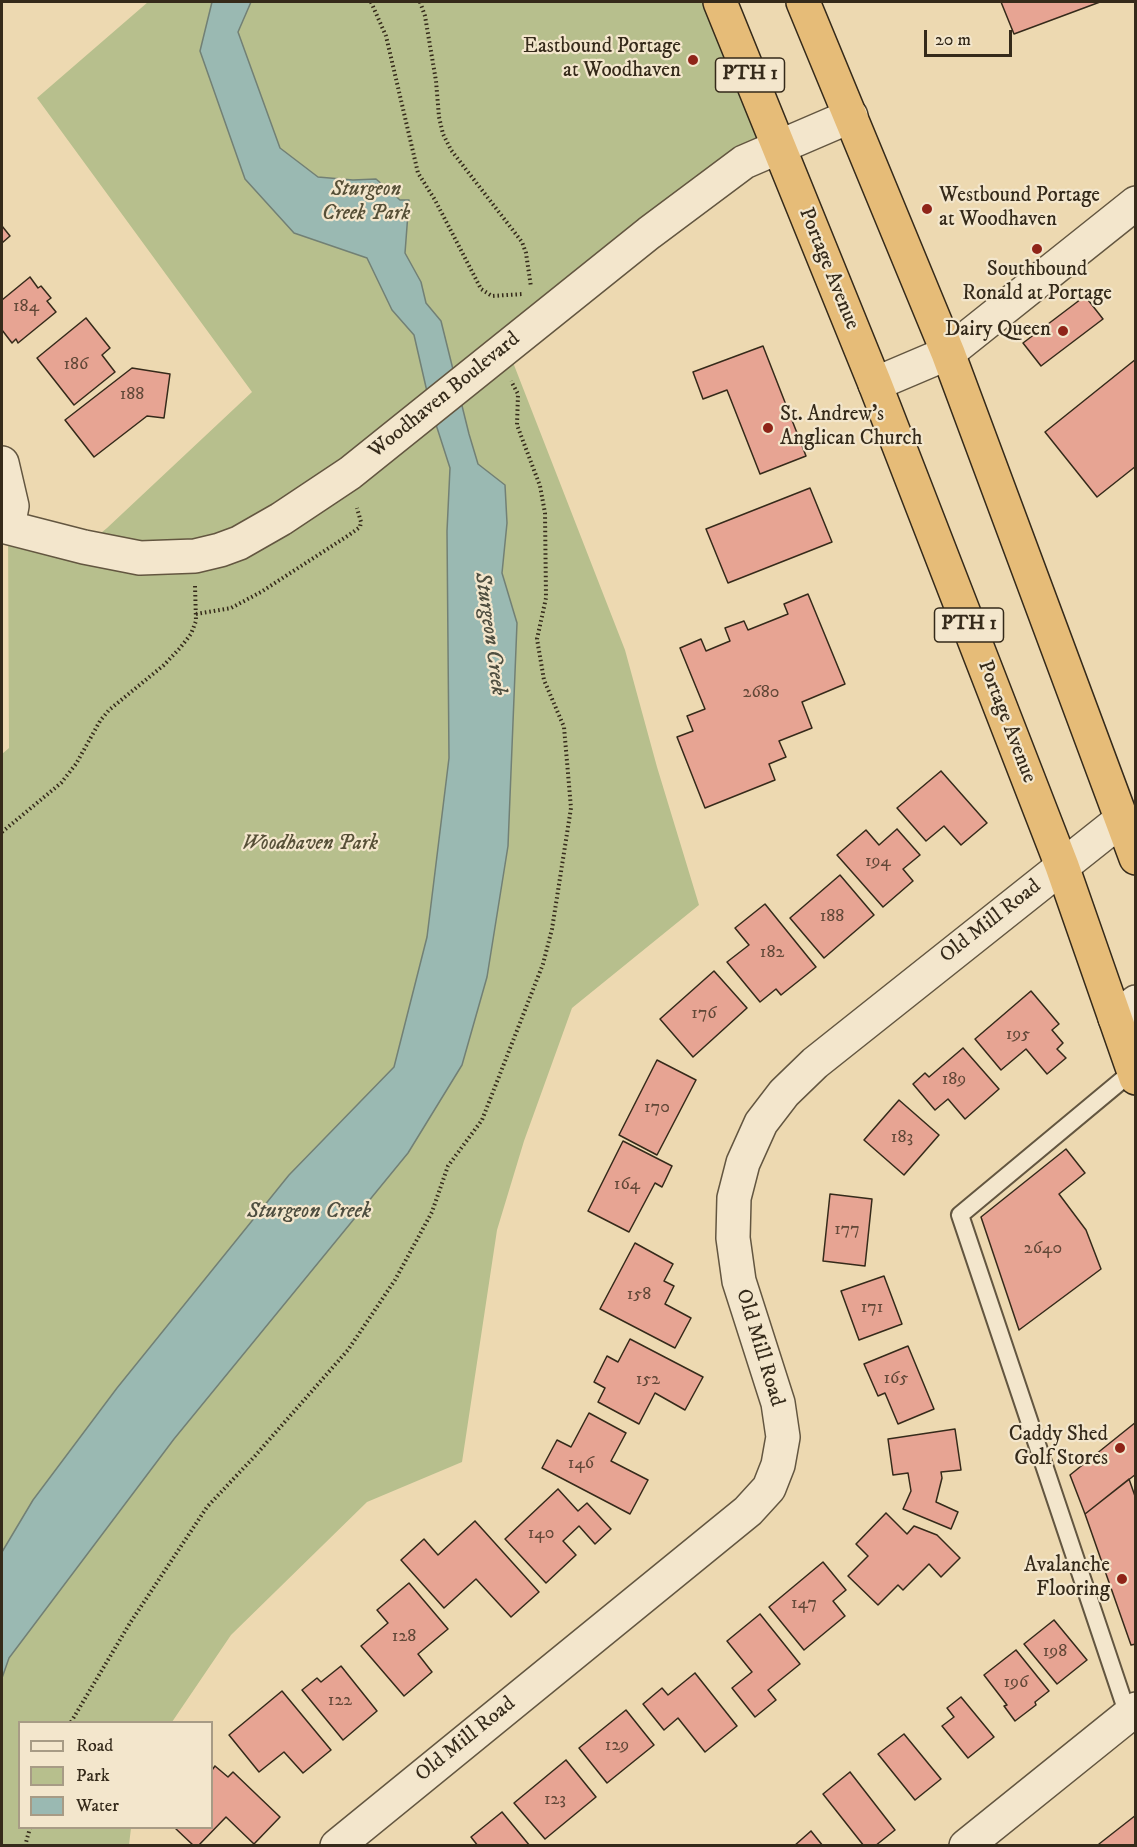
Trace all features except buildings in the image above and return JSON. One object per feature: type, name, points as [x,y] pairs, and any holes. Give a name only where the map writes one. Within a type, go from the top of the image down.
[{"type":"highway","name":"Portage Avenue","points":[[720,2],[875,384],[1062,866],[1125,1010],[1134,1074]]},
{"type":"highway","points":[[803,2],[948,353],[1136,858]]},
{"type":"street","name":"Woodhaven Boulevard","points":[[5,526],[84,547],[140,558],[195,556],[220,550],[261,531],[320,495],[501,370],[548,312],[649,232],[744,162],[851,116]]},
{"type":"street","points":[[875,384],[948,353],[1136,202]]},
{"type":"street","points":[[2,463],[12,507],[5,526]]},
{"type":"street","name":"Old Mill Road","points":[[337,1845],[748,1510],[769,1488],[778,1465],[783,1437],[777,1403],[739,1281],[733,1238],[734,1198],[743,1163],[761,1123],[784,1093],[815,1063],[1122,819]]},
{"type":"street","points":[[966,1845],[1132,1712]]},
{"type":"lane","points":[[1132,1712],[960,1215],[1134,1074]]},
{"type":"path","points":[[371,2],[386,36],[418,173],[435,200],[471,273],[481,289],[492,296],[532,294],[526,253],[522,242],[451,150],[443,134],[425,16],[420,2]]},
{"type":"path","points":[[73,1721],[124,1632],[207,1507],[348,1350],[395,1280],[429,1218],[448,1166],[482,1120],[543,964],[552,929],[571,808],[564,727],[544,680],[537,639],[546,598],[545,513],[540,486],[517,424],[518,394],[501,370]]},
{"type":"path","points":[[196,614],[231,608],[261,592],[349,535],[360,527],[357,508]]},
{"type":"path","points":[[2,832],[61,783],[76,764],[100,721],[109,710],[164,665],[191,634],[196,621],[195,556]]},
{"type":"path","points":[[25,1845],[29,1829]]},
{"type":"green space","name":"Woodhaven Park","points":[[148,2],[720,2],[779,148],[507,347],[625,650],[657,767],[699,905],[572,1008],[524,1141],[497,1230],[462,1462],[367,1502],[231,1635],[173,1721],[18,1721],[18,1829],[131,1829],[129,1845],[2,1846],[2,754],[9,748],[8,527],[84,547],[252,392],[37,98]]},
{"type":"water","name":"Sturgeon Creek","points":[[212,2],[251,2],[238,32],[280,148],[318,177],[376,179],[400,200],[409,200],[405,253],[421,282],[426,303],[441,321],[478,464],[505,485],[507,523],[502,573],[517,623],[508,846],[487,977],[462,1065],[408,1153],[174,1439],[9,1658],[2,1678],[2,1552],[33,1500],[117,1388],[289,1175],[394,1067],[427,937],[449,758],[447,531],[450,468],[431,409],[414,335],[392,310],[367,258],[294,233],[245,179],[200,51]]},
{"type":"place","name":"Eastbound Portage at Woodhaven","points":[[693,60]]},
{"type":"place","name":"Westbound Portage at Woodhaven","points":[[927,209]]},
{"type":"place","name":"Southbound Ronald at Portage","points":[[1037,249]]},
{"type":"place","name":"Dairy Queen","points":[[1063,331]]},
{"type":"place","name":"St. Andrew's Anglican Church","points":[[768,428]]},
{"type":"place","name":"Caddy Shed Golf Stores","points":[[1120,1448]]},
{"type":"place","name":"Avalanche Flooring","points":[[1122,1579]]},
{"type":"park label","name":"Sturgeon Creek Park","points":[[366,203]]}]
